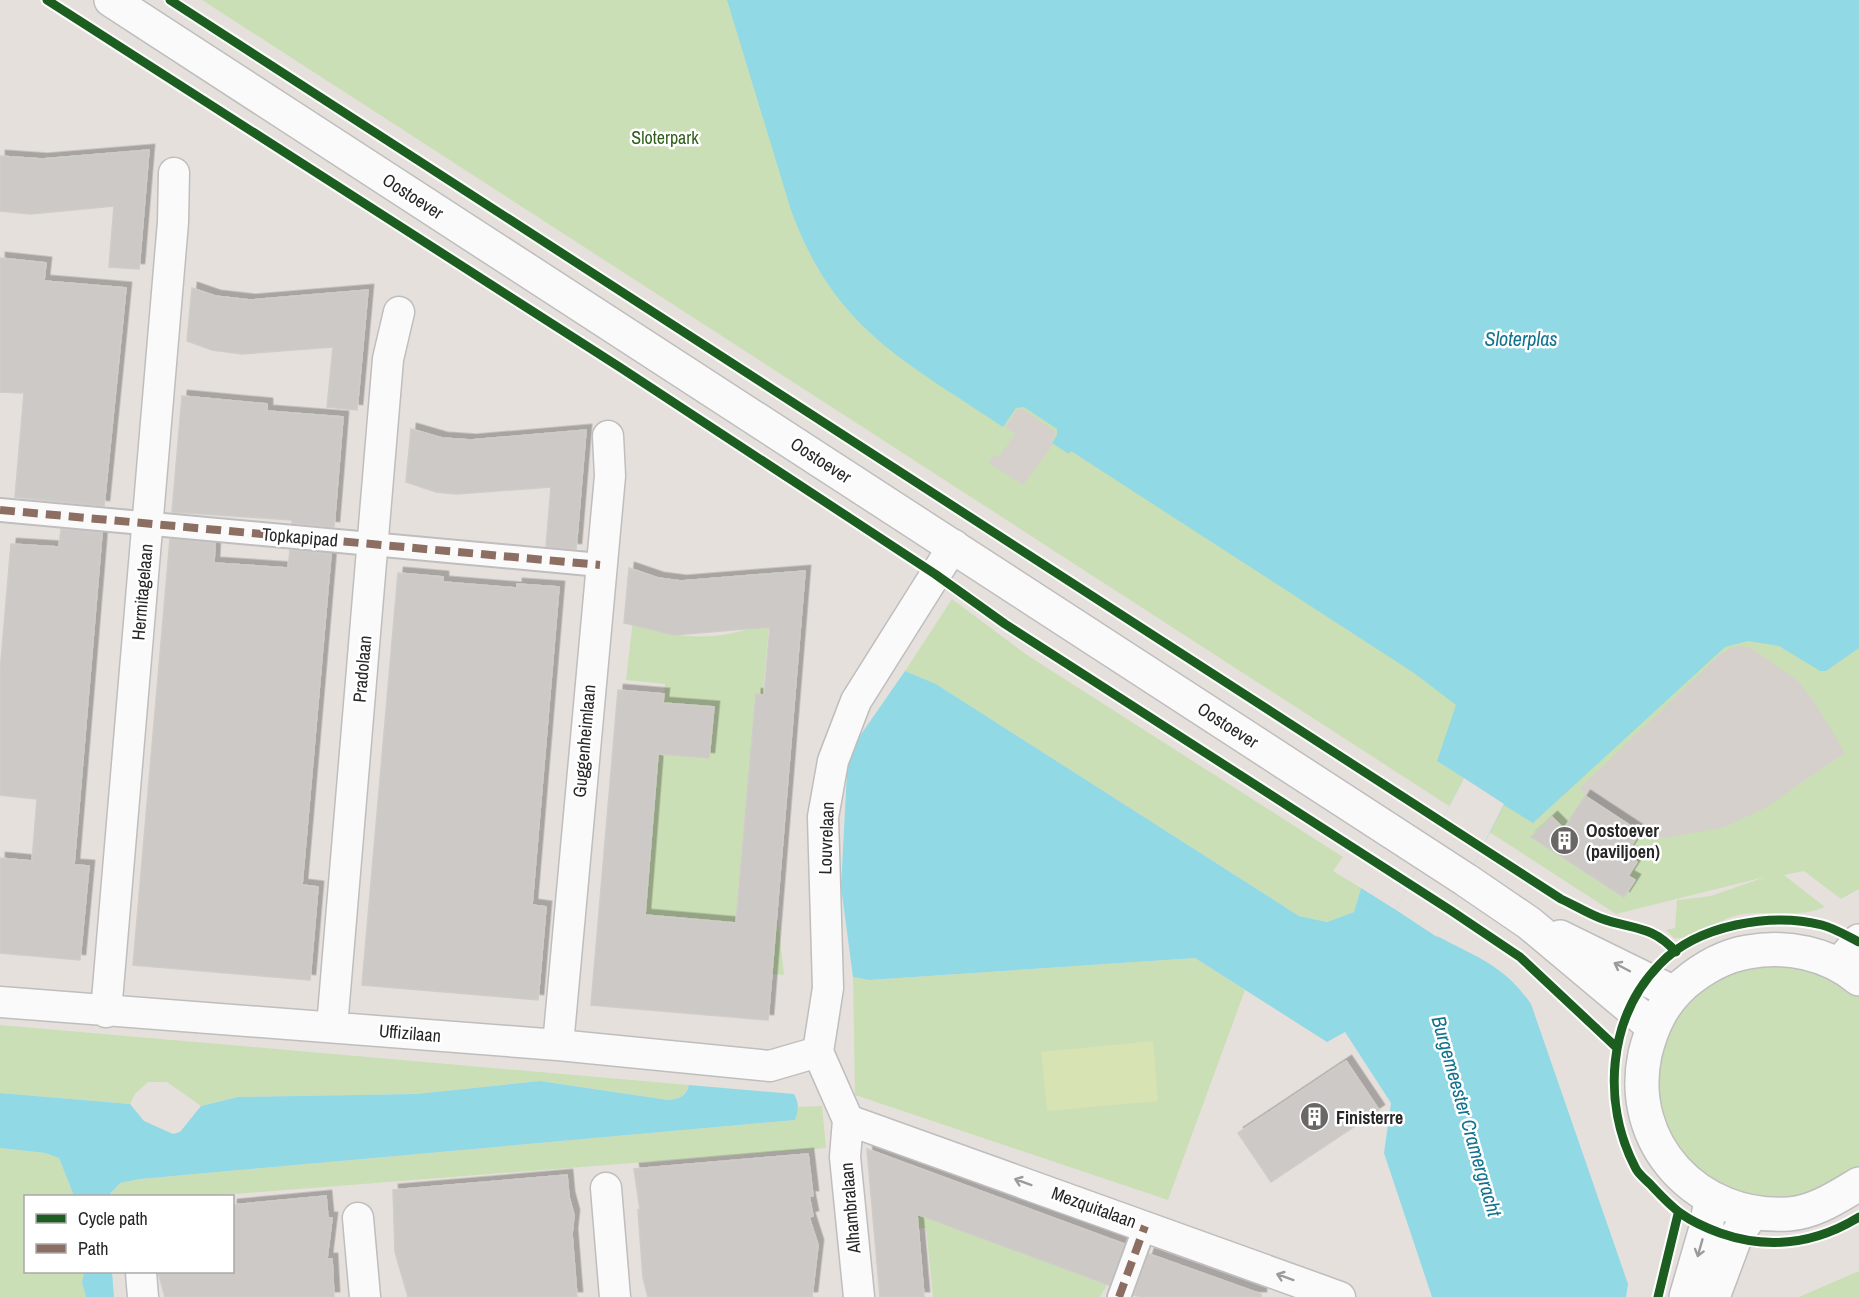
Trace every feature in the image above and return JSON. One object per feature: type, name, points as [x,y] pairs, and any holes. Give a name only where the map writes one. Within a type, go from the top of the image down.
[{"type":"main road","name":"Oostoever","points":[[111,0],[954,545],[1466,880],[1529,923],[1591,978],[1631,1006],[1652,1026]]},
{"type":"main road","name":"Oostoever","points":[[1529,923],[1585,947],[1674,993]]},
{"type":"main road","points":[[1852,962],[1803,951],[1768,948],[1733,954],[1701,970],[1674,993],[1652,1026],[1641,1074],[1644,1112],[1658,1147],[1681,1177],[1711,1199],[1752,1213],[1790,1214],[1827,1204],[1859,1184]]},
{"type":"main road","points":[[1686,1297],[1706,1228],[1711,1199]]},
{"type":"main road","points":[[1713,1297],[1735,1238],[1752,1213]]},
{"type":"street","name":"Hermitagelaan","points":[[106,1012],[173,222],[174,173]]},
{"type":"street","name":"Pradolaan","points":[[332,1027],[388,359],[399,312]]},
{"type":"street","name":"Guggenheimlaan","points":[[558,1045],[610,476],[608,436]]},
{"type":"street","name":"Topkapipad","points":[[0,510],[600,566]]},
{"type":"street","name":"Louvrelaan","points":[[818,1052],[828,988],[823,817],[833,761],[856,701],[954,545]]},
{"type":"street","name":"Uffizilaan","points":[[0,1002],[106,1012],[558,1045],[770,1066],[818,1052]]},
{"type":"street","points":[[818,1052],[848,1120]]},
{"type":"street","name":"Mezquitalaan","points":[[848,1120],[1340,1297]]},
{"type":"street","name":"Alhambralaan","points":[[848,1120],[845,1157],[859,1297]]},
{"type":"street","points":[[606,1188],[615,1297]]},
{"type":"street","points":[[358,1218],[364,1297]]},
{"type":"street","points":[[1119,1297],[1145,1226]]},
{"type":"street","points":[[141,1273],[143,1297]]},
{"type":"green space","name":"Sloterpark","points":[[202,0],[763,0],[1859,513],[1859,889],[1841,899],[1804,871],[1784,875],[1825,907],[1815,911],[1738,915],[1680,938],[1674,938],[1666,930],[1675,928],[1677,900],[1711,896],[1765,877],[1616,914]]},
{"type":"green space","points":[[952,599],[1027,655],[1343,857],[1333,871],[1361,888],[1354,912],[1327,922],[1299,916],[936,684],[905,671]]},
{"type":"green space","points":[[633,620],[667,633],[691,636],[716,636],[752,628],[769,627],[742,917],[778,921],[784,975],[607,960],[644,908],[665,684],[626,680]]},
{"type":"green space","points":[[1195,958],[1245,990],[1168,1200],[855,1095],[853,977],[869,980]]},
{"type":"green space","points":[[1752,961],[1832,973],[1859,993],[1859,1170],[1788,1204],[1710,1186],[1659,1124],[1658,1043],[1694,989]]},
{"type":"green space","points":[[0,1025],[689,1085],[682,1096],[668,1100],[540,1081],[416,1094],[238,1097],[201,1106],[167,1082],[148,1082],[135,1094],[130,1104],[0,1093]]},
{"type":"green space","points":[[1153,1041],[1158,1101],[1047,1111],[1041,1052]]},
{"type":"green space","points":[[822,1106],[826,1148],[222,1195],[109,1195],[120,1183],[140,1179],[795,1120],[798,1107]]},
{"type":"green space","points":[[0,1148],[45,1153],[59,1158],[74,1195],[24,1195],[24,1273],[85,1273],[82,1283],[86,1297],[0,1297]]},
{"type":"green space","points":[[906,1202],[1111,1278],[1100,1297],[933,1297],[926,1228],[908,1229]]},
{"type":"green space","points":[[1859,1271],[1859,1297],[1799,1297]]},
{"type":"shaded area","points":[[1018,409],[1023,409],[1056,432],[1051,443],[1053,445],[1023,485],[989,463],[993,455],[998,458],[1015,434],[1005,427]]},
{"type":"shaded area","points":[[1736,646],[1750,647],[1798,681],[1814,701],[1845,753],[1765,808],[1725,827],[1666,838],[1649,835],[1621,820],[1579,789],[1720,654]]},
{"type":"water","name":"Sloterplas","points":[[727,0],[1859,0],[1859,648],[1826,671],[1820,671],[1779,646],[1748,641],[1725,647],[1533,823],[1504,805],[1437,936],[1477,956],[1500,971],[1531,1004],[1628,1284],[1626,1297],[1432,1297],[1384,1153],[1391,1103],[1345,1032],[1327,1042],[1195,958],[869,980],[853,977],[841,887],[848,753],[905,671],[936,684],[1299,916],[1327,922],[1354,912],[1361,888],[1396,910],[1464,778],[1437,761],[1456,705],[1414,673],[1071,451],[1069,454],[1052,443],[1057,435],[1057,429],[1024,407],[1016,408],[1003,427],[904,361],[851,314],[828,285],[808,251],[791,210]]},
{"type":"water","points":[[540,1081],[668,1100],[682,1096],[689,1085],[794,1094],[798,1110],[795,1120],[140,1179],[120,1183],[109,1195],[74,1195],[59,1158],[45,1153],[0,1148],[0,1093],[130,1104],[144,1121],[173,1134],[180,1132],[201,1106],[238,1097],[416,1094]]},
{"type":"water","points":[[84,1273],[112,1273],[114,1297],[86,1297],[82,1283]]},
{"type":"pier","points":[[1464,778],[1504,804],[1437,937],[1396,910]]},
{"type":"building","points":[[149,150],[139,269],[109,267],[114,206],[31,214],[0,211],[0,156],[42,159]]},
{"type":"building","points":[[0,258],[46,263],[44,281],[126,288],[104,506],[15,497],[24,393],[0,392]]},
{"type":"building","points":[[192,288],[215,296],[250,300],[368,290],[357,410],[327,407],[333,347],[242,354],[212,350],[187,341]]},
{"type":"building","points":[[182,396],[267,404],[267,411],[343,417],[334,527],[292,523],[292,520],[172,512]]},
{"type":"building","points":[[411,429],[442,438],[471,440],[586,430],[576,549],[546,547],[551,487],[456,494],[436,492],[406,482]]},
{"type":"building","points":[[61,529],[102,533],[74,865],[89,866],[80,960],[0,953],[0,858],[32,861],[37,799],[0,795],[0,672],[11,544],[59,547]]},
{"type":"building","points":[[170,539],[215,543],[214,563],[288,568],[290,550],[331,554],[302,885],[318,887],[310,980],[133,965]]},
{"type":"building","points":[[629,568],[658,578],[681,581],[805,571],[768,1020],[591,1005],[618,690],[664,694],[663,703],[714,707],[709,758],[658,754],[645,915],[736,923],[756,694],[764,695],[770,627],[674,635],[624,623]]},
{"type":"building","points":[[398,573],[443,577],[443,582],[517,588],[517,584],[559,587],[532,905],[546,907],[538,1000],[362,985]]},
{"type":"building","points":[[1585,796],[1640,832],[1626,854],[1637,862],[1628,876],[1635,880],[1624,897],[1531,837],[1552,817],[1564,829]]},
{"type":"building","name":"Finisterre","points":[[1346,1061],[1379,1110],[1271,1182],[1238,1133]]},
{"type":"building","points":[[867,1149],[1124,1244],[1109,1285],[917,1214],[924,1297],[880,1297]]},
{"type":"building","points":[[808,1154],[813,1196],[809,1196],[813,1216],[809,1217],[818,1245],[812,1297],[648,1297],[643,1278],[638,1210],[640,1210],[634,1169]]},
{"type":"building","points":[[567,1175],[569,1197],[574,1215],[572,1234],[577,1297],[408,1297],[395,1252],[393,1190]]},
{"type":"building","points":[[326,1196],[328,1218],[332,1218],[327,1259],[332,1259],[334,1297],[165,1297],[158,1273],[234,1273],[234,1205]]},
{"type":"building","points":[[1149,1254],[1261,1294],[1261,1297],[1141,1297],[1134,1295]]},
{"type":"marked path","points":[[0,510],[600,565]]},
{"type":"marked path","points":[[1119,1297],[1145,1226]]},
{"type":"cycle path","points":[[47,0],[621,368],[935,574],[1005,624],[1450,910],[1520,957],[1616,1047]]},
{"type":"cycle path","points":[[170,0],[1561,899],[1600,918],[1649,932],[1667,943],[1676,952]]},
{"type":"cycle path","points":[[1859,942],[1822,925],[1802,921],[1758,921],[1714,931],[1675,951],[1660,964],[1642,986],[1629,1010],[1620,1035],[1615,1062],[1614,1089],[1624,1142],[1636,1170],[1674,1208],[1698,1224],[1738,1238],[1774,1243],[1791,1242],[1826,1233],[1859,1217]]},
{"type":"cycle path","points":[[1658,1297],[1678,1214]]},
{"type":"place","name":"Oostoever (paviljoen)","points":[[1565,840]]},
{"type":"place","name":"Finisterre","points":[[1315,1117]]},
{"type":"water label","name":"Burgemeester Cramergracht","points":[[1467,1116]]}]
